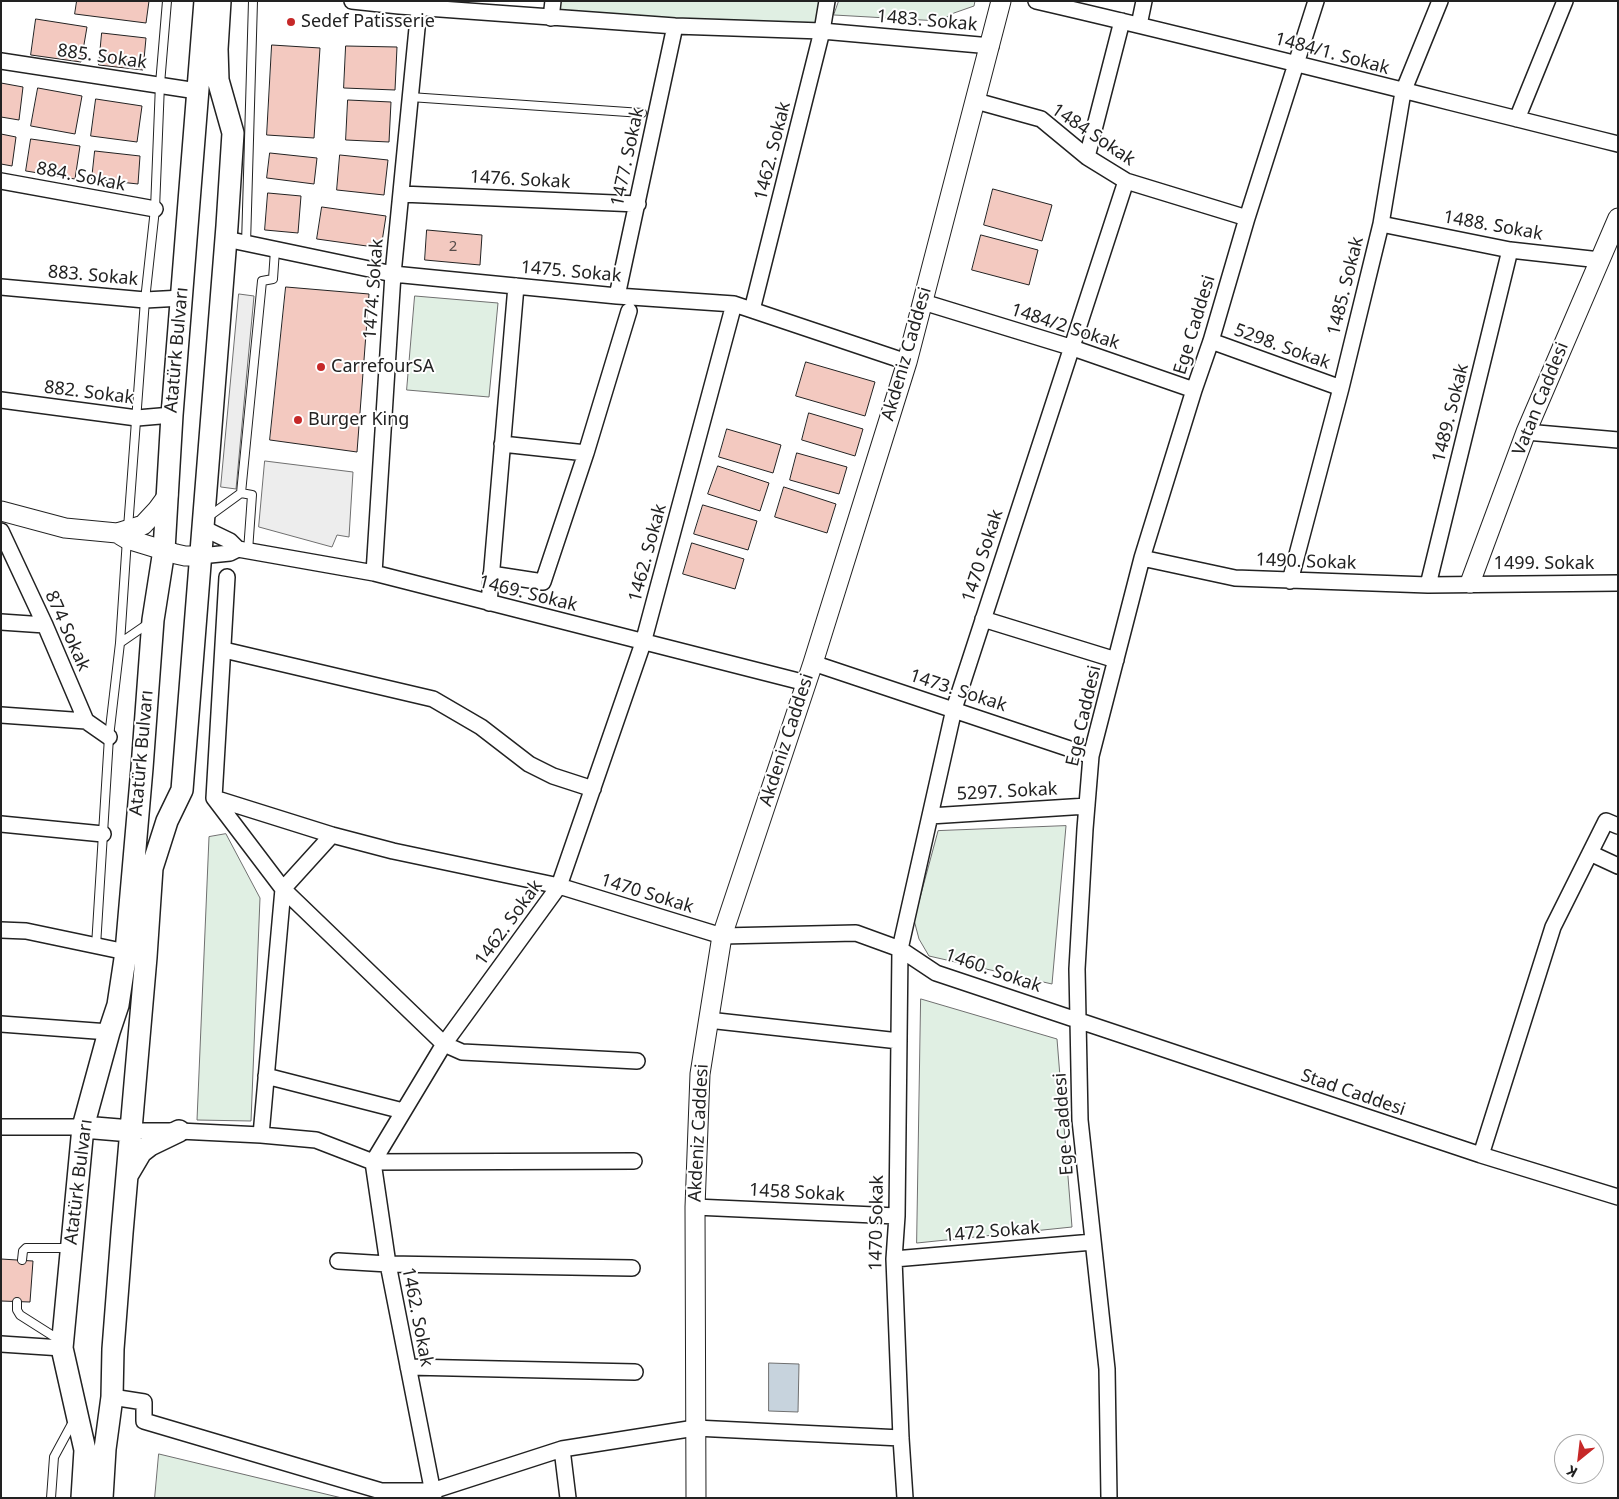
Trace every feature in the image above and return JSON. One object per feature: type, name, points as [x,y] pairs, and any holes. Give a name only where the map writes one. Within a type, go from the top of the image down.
[{"type":"main road","name":"Atatürk Bulvarı","points":[[82,1498],[85,1450],[62,1345],[83,1127],[108,1032],[118,1005],[126,952],[153,620],[164,550],[172,415],[197,91],[206,1]]},
{"type":"main road","name":"Atatürk Bulvarı","points":[[102,1498],[112,1397],[127,1176],[152,868],[168,820],[182,790],[203,524],[236,241],[233,133],[218,80],[217,49],[220,1]]},
{"type":"main road","points":[[83,1127],[131,1131]]},
{"type":"main road","points":[[127,1176],[142,1152],[150,1145],[179,1131]]},
{"type":"street","name":"1483. Sokak","points":[[352,1],[399,4],[419,8],[675,26],[822,31],[991,46]]},
{"type":"street","points":[[551,18],[553,1]]},
{"type":"street","name":"1462. Sokak","points":[[752,310],[822,31],[827,1]]},
{"type":"street","name":"Akdeniz Caddesi","points":[[696,1498],[695,1207],[700,1074],[722,936],[812,664],[907,362],[991,46],[1001,1]]},
{"type":"street","name":"1484/1. Sokak","points":[[1036,1],[1297,63],[1403,92],[1618,144]]},
{"type":"street","points":[[1139,25],[1144,1]]},
{"type":"street","name":"Ege Caddesi","points":[[1109,1498],[1107,1369],[1080,1120],[1077,969],[1091,756],[1142,558],[1316,1]]},
{"type":"street","name":"1485. Sokak","points":[[1290,581],[1341,388],[1381,224],[1403,92],[1440,1]]},
{"type":"street","points":[[1517,119],[1564,1]]},
{"type":"street","name":"1474. Sokak","points":[[374,574],[393,274],[419,8]]},
{"type":"street","points":[[1087,157],[1122,21]]},
{"type":"street","name":"1477. Sokak","points":[[617,296],[675,26]]},
{"type":"street","name":"885. Sokak","points":[[1,61],[197,91]]},
{"type":"street","name":"1484 Sokak","points":[[976,101],[1040,119],[1087,157],[1126,181],[1247,218]]},
{"type":"street","name":"884. Sokak","points":[[1,181],[154,209]]},
{"type":"street","name":"1470 Sokak","points":[[905,1498],[894,1259],[897,1216],[900,949],[954,709],[1070,347],[1126,181]]},
{"type":"street","name":"1476. Sokak","points":[[401,194],[638,204]]},
{"type":"street","name":"Vatan Caddesi","points":[[1470,583],[1526,432],[1618,218]]},
{"type":"street","name":"1488. Sokak","points":[[1381,224],[1510,250],[1600,260]]},
{"type":"street","name":"1475. Sokak","points":[[236,241],[393,274],[617,296],[734,304],[907,362]]},
{"type":"street","name":"1489. Sokak","points":[[1428,584],[1510,250]]},
{"type":"street","points":[[489,603],[516,286]]},
{"type":"street","name":"883. Sokak","points":[[1,287],[145,300],[182,298]]},
{"type":"street","name":"1484/2 Sokak","points":[[923,302],[1070,347],[1194,390]]},
{"type":"street","name":"1462. Sokak","points":[[433,1494],[388,1264],[373,1162],[444,1044],[559,886],[643,642],[734,304]]},
{"type":"street","points":[[491,574],[543,582],[586,453],[629,311]]},
{"type":"street","name":"5298. Sokak","points":[[1211,341],[1341,388]]},
{"type":"street","name":"882. Sokak","points":[[1,400],[137,418],[172,415]]},
{"type":"street","points":[[1526,432],[1618,440]]},
{"type":"street","points":[[502,444],[586,453]]},
{"type":"street","points":[[124,534],[143,525],[168,495]]},
{"type":"street","points":[[1,511],[65,528],[124,534],[164,550],[185,556],[200,556]]},
{"type":"street","name":"1469. Sokak","points":[[203,524],[243,550]]},
{"type":"street","name":"874 Sokak","points":[[1,531],[86,721]]},
{"type":"street","name":"1469. Sokak","points":[[200,556],[243,550],[374,574],[806,682]]},
{"type":"street","name":"1490. Sokak","points":[[1142,558],[1235,578],[1428,584],[1470,583]]},
{"type":"street","points":[[227,577],[214,798],[283,889],[444,1044],[462,1052],[637,1060]]},
{"type":"street","name":"1499. Sokak","points":[[1470,583],[1618,583]]},
{"type":"street","points":[[983,619],[1116,660]]},
{"type":"street","points":[[1,622],[44,625]]},
{"type":"street","points":[[224,650],[433,699],[482,727],[529,764],[553,776],[592,789]]},
{"type":"street","name":"1473. Sokak","points":[[812,664],[954,709],[1091,756]]},
{"type":"street","points":[[1,715],[86,721],[109,737]]},
{"type":"street","name":"1470 Sokak","points":[[214,798],[332,835],[434,860],[559,886],[722,936],[856,932],[900,949]]},
{"type":"street","name":"5297. Sokak","points":[[930,816],[1087,806]]},
{"type":"street","points":[[1481,1155],[1553,927],[1606,820],[1618,826]]},
{"type":"street","points":[[1,824],[103,834]]},
{"type":"street","points":[[261,1135],[283,889],[332,835]]},
{"type":"street","points":[[1590,853],[1618,866]]},
{"type":"street","points":[[1,930],[26,931],[126,952]]},
{"type":"street","name":"1460. Sokak","points":[[900,949],[936,973],[1078,1020]]},
{"type":"street","points":[[708,1020],[899,1041]]},
{"type":"street","name":"Stad Caddesi","points":[[1078,1020],[1481,1155],[1618,1197]]},
{"type":"street","points":[[1,1024],[108,1032]]},
{"type":"street","points":[[266,1076],[403,1111]]},
{"type":"street","points":[[1,1127],[83,1127]]},
{"type":"street","points":[[131,1131],[179,1131],[316,1140],[373,1162],[634,1162]]},
{"type":"street","name":"1458 Sokak","points":[[695,1207],[897,1216]]},
{"type":"street","name":"1472 Sokak","points":[[894,1259],[1093,1242]]},
{"type":"street","points":[[338,1261],[388,1264],[632,1268]]},
{"type":"street","points":[[1,1344],[62,1345]]},
{"type":"street","points":[[408,1367],[635,1372]]},
{"type":"street","points":[[112,1397],[144,1402],[144,1421],[153,1424],[381,1491],[433,1494],[562,1449],[696,1428],[901,1438]]},
{"type":"street","points":[[562,1449],[568,1498]]},
{"type":"lane","points":[[96,946],[109,737],[120,643],[124,534],[137,418],[145,300],[154,209],[160,84],[167,1]]},
{"type":"lane","points":[[236,241],[253,1]]},
{"type":"lane","points":[[410,97],[642,113]]},
{"type":"lane","points":[[203,524],[241,493],[262,281],[273,279],[275,250]]},
{"type":"lane","points":[[241,493],[262,497]]},
{"type":"lane","points":[[243,550],[252,495]]},
{"type":"lane","points":[[120,643],[153,620]]},
{"type":"lane","points":[[22,1260],[23,1251],[26,1248],[71,1248]]},
{"type":"lane","points":[[17,1302],[17,1310],[20,1315],[62,1345]]},
{"type":"lane","points":[[52,1498],[54,1457],[77,1414]]},
{"type":"green space","points":[[553,1],[827,1],[822,31],[551,18]]},
{"type":"green space","points":[[839,1],[975,1],[974,6],[954,13],[940,21],[834,15]]},
{"type":"green space","points":[[415,296],[498,303],[489,397],[407,390]]},
{"type":"green space","points":[[1066,826],[1052,984],[929,956],[919,939],[914,920],[938,831]]},
{"type":"green space","points":[[226,834],[260,898],[251,1121],[197,1120],[209,837]]},
{"type":"green space","points":[[921,999],[1057,1039],[1072,1227],[917,1243]]},
{"type":"green space","points":[[159,1454],[342,1498],[155,1498]]},
{"type":"shaded area","points":[[239,294],[254,296],[236,489],[221,487]]},
{"type":"shaded area","points":[[265,461],[353,472],[349,537],[337,535],[332,547],[259,527]]},
{"type":"shaded area","points":[[769,1363],[799,1364],[798,1412],[769,1411]]},
{"type":"building","points":[[77,1],[149,1],[146,23],[75,14]]},
{"type":"building","points":[[36,19],[87,27],[81,62],[31,55]]},
{"type":"building","points":[[102,33],[146,38],[143,70],[99,65]]},
{"type":"building","points":[[272,45],[320,48],[314,138],[267,135]]},
{"type":"building","points":[[346,46],[397,47],[395,90],[344,88]]},
{"type":"building","points":[[1,83],[23,87],[19,120],[1,117]]},
{"type":"building","points":[[38,88],[82,96],[75,134],[31,126]]},
{"type":"building","points":[[96,99],[142,106],[137,142],[91,136]]},
{"type":"building","points":[[348,100],[391,102],[389,142],[346,140]]},
{"type":"building","points":[[1,134],[16,137],[12,166],[1,164]]},
{"type":"building","points":[[31,139],[80,146],[75,179],[26,171]]},
{"type":"building","points":[[95,151],[140,156],[138,184],[92,179]]},
{"type":"building","points":[[270,153],[317,158],[314,184],[267,178]]},
{"type":"building","points":[[340,155],[388,160],[384,195],[337,190]]},
{"type":"building","points":[[993,189],[1052,205],[1042,241],[984,225]]},
{"type":"building","points":[[268,193],[301,196],[298,233],[265,230]]},
{"type":"building","points":[[322,207],[386,216],[381,248],[317,239]]},
{"type":"building","points":[[427,230],[482,235],[480,265],[425,260]]},
{"type":"building","points":[[981,235],[1038,250],[1029,285],[972,270]]},
{"type":"building","name":"CarrefourSA","points":[[286,287],[369,294],[357,452],[270,440]]},
{"type":"building","points":[[806,362],[875,382],[865,416],[796,396]]},
{"type":"building","points":[[809,413],[863,429],[855,456],[802,440]]},
{"type":"building","points":[[727,429],[781,445],[773,473],[719,457]]},
{"type":"building","points":[[797,453],[847,467],[839,494],[790,480]]},
{"type":"building","points":[[718,466],[769,483],[760,511],[708,494]]},
{"type":"building","points":[[784,487],[836,504],[827,533],[775,517]]},
{"type":"building","points":[[703,505],[757,521],[748,550],[694,534]]},
{"type":"building","points":[[692,543],[744,559],[735,589],[683,574]]},
{"type":"building","points":[[1,1259],[33,1261],[30,1302],[1,1301]]},
{"type":"place","name":"Sedef Patisserie","points":[[291,22]]},
{"type":"place","name":"CarrefourSA","points":[[321,367]]},
{"type":"place","name":"Burger King","points":[[298,420]]}]
